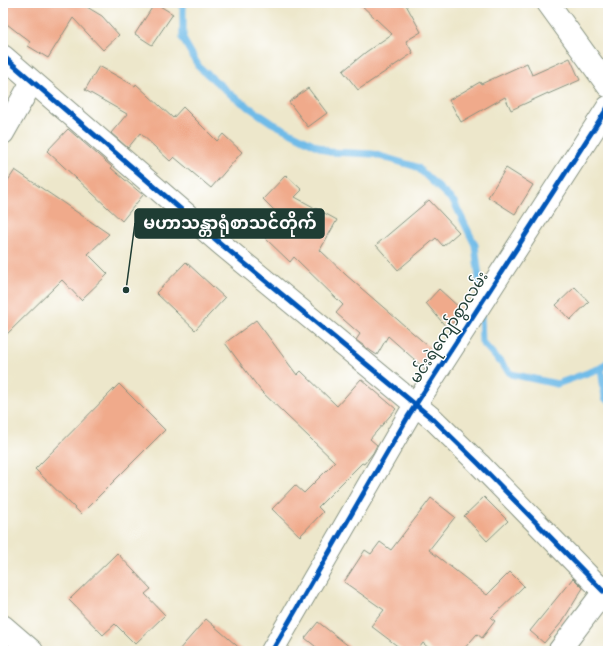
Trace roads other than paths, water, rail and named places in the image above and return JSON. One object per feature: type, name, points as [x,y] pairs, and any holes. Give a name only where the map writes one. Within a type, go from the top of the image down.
[{"type":"street","points":[[548,3],[608,86]]},
{"type":"street","points":[[3,56],[221,244],[415,406],[434,420],[606,588],[559,651]]},
{"type":"street","points":[[3,133],[32,82]]},
{"type":"street","name":"မင်းရဲကျော်စွာလမ်း","points":[[272,651],[415,406],[608,107]]},
{"type":"street","points":[[3,626],[32,651]]},
{"type":"waterway","points":[[183,3],[183,39],[199,67],[234,97],[272,123],[329,152],[373,154],[417,167],[454,202],[475,245],[481,294]]},
{"type":"waterway","points":[[481,314],[482,342],[511,374],[557,384],[601,368],[608,362]]},
{"type":"waterway","points":[[601,368],[605,398],[608,400]]},
{"type":"place","name":"မဟာသန္တာရုံစာသင်တိုက်","points":[[126,290]]}]
